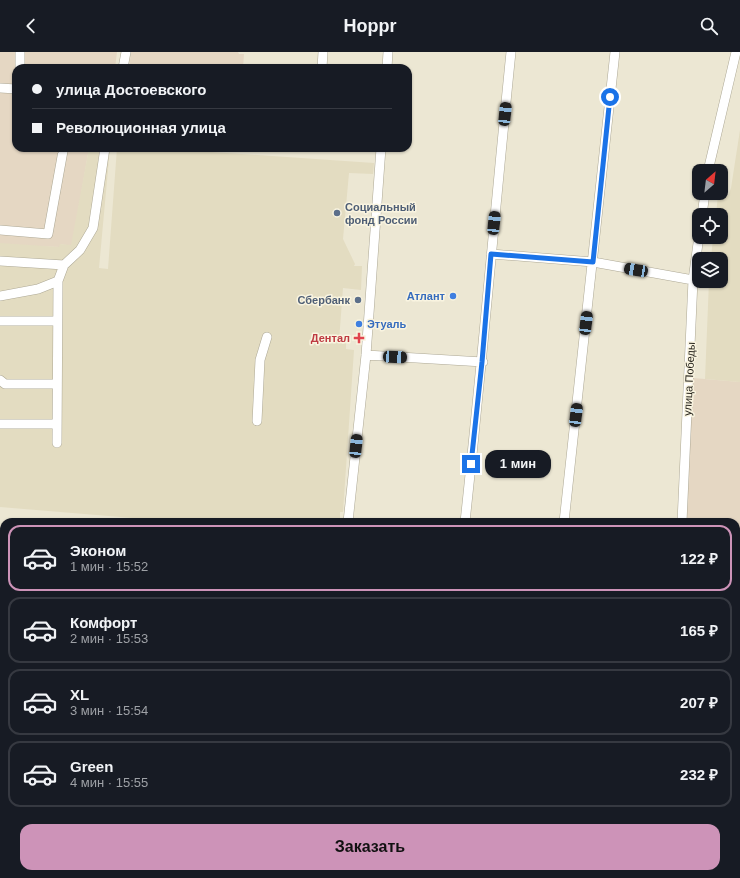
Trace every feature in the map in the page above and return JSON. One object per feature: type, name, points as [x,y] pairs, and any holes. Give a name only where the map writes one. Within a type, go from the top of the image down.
[{"type":"street","points":[[20,52],[20,64]]},
{"type":"street","points":[[124,64],[126,52]]},
{"type":"street","points":[[322,64],[323,52]]},
{"type":"street","points":[[387,64],[388,52]]},
{"type":"street","points":[[465,518],[482,362],[511,52]]},
{"type":"street","points":[[564,518],[615,52]]},
{"type":"street","points":[[710,164],[736,52]]},
{"type":"street","points":[[0,88],[12,89]]},
{"type":"street","points":[[0,230],[48,234],[63,152]]},
{"type":"street","points":[[57,443],[58,281],[64,265],[80,250],[93,228],[104,152]]},
{"type":"street","points":[[348,518],[366,355],[381,152]]},
{"type":"street","points":[[491,254],[593,262],[692,280]]},
{"type":"street","points":[[0,261],[64,265]]},
{"type":"street","points":[[0,296],[38,290],[58,281]]},
{"type":"street","name":"улица Победы","points":[[682,518],[693,288]]},
{"type":"street","points":[[0,321],[58,322]]},
{"type":"street","points":[[257,421],[260,360],[267,337]]},
{"type":"street","points":[[366,355],[482,362]]},
{"type":"street","points":[[0,380],[5,384],[57,384]]},
{"type":"street","points":[[0,424],[57,424]]},
{"type":"shaded area","points":[[0,52],[117,52],[116,64],[12,64],[12,152],[88,152],[72,246],[60,244],[60,247],[0,245]]},
{"type":"shaded area","points":[[131,52],[238,52],[239,54],[244,54],[243,64],[130,64]]},
{"type":"shaded area","points":[[740,130],[740,382],[705,379],[709,288],[728,288],[728,252],[712,252],[712,244],[728,244],[728,208],[717,208],[718,200],[728,200]]},
{"type":"shaded area","points":[[88,152],[110,152],[99,268],[108,269],[117,152],[212,152],[374,163],[373,174],[349,173],[343,239],[355,264],[354,266],[362,266],[361,290],[343,288],[339,341],[346,342],[346,349],[354,350],[343,512],[340,512],[340,518],[133,518],[0,507],[0,243],[59,247],[60,244],[71,245]]},
{"type":"shaded area","points":[[693,378],[740,382],[740,518],[686,518]]},
{"type":"place","name":"Социальный фонд России","points":[[337,213]]},
{"type":"place","name":"Атлант","points":[[453,296]]},
{"type":"place","name":"Сбербанк","points":[[358,300]]},
{"type":"place","name":"Этуаль","points":[[359,324]]},
{"type":"place","name":"Дентал","points":[[359,338]]},
{"type":"route","points":[[471,464],[482,362],[491,254],[593,262],[610,97]]}]
